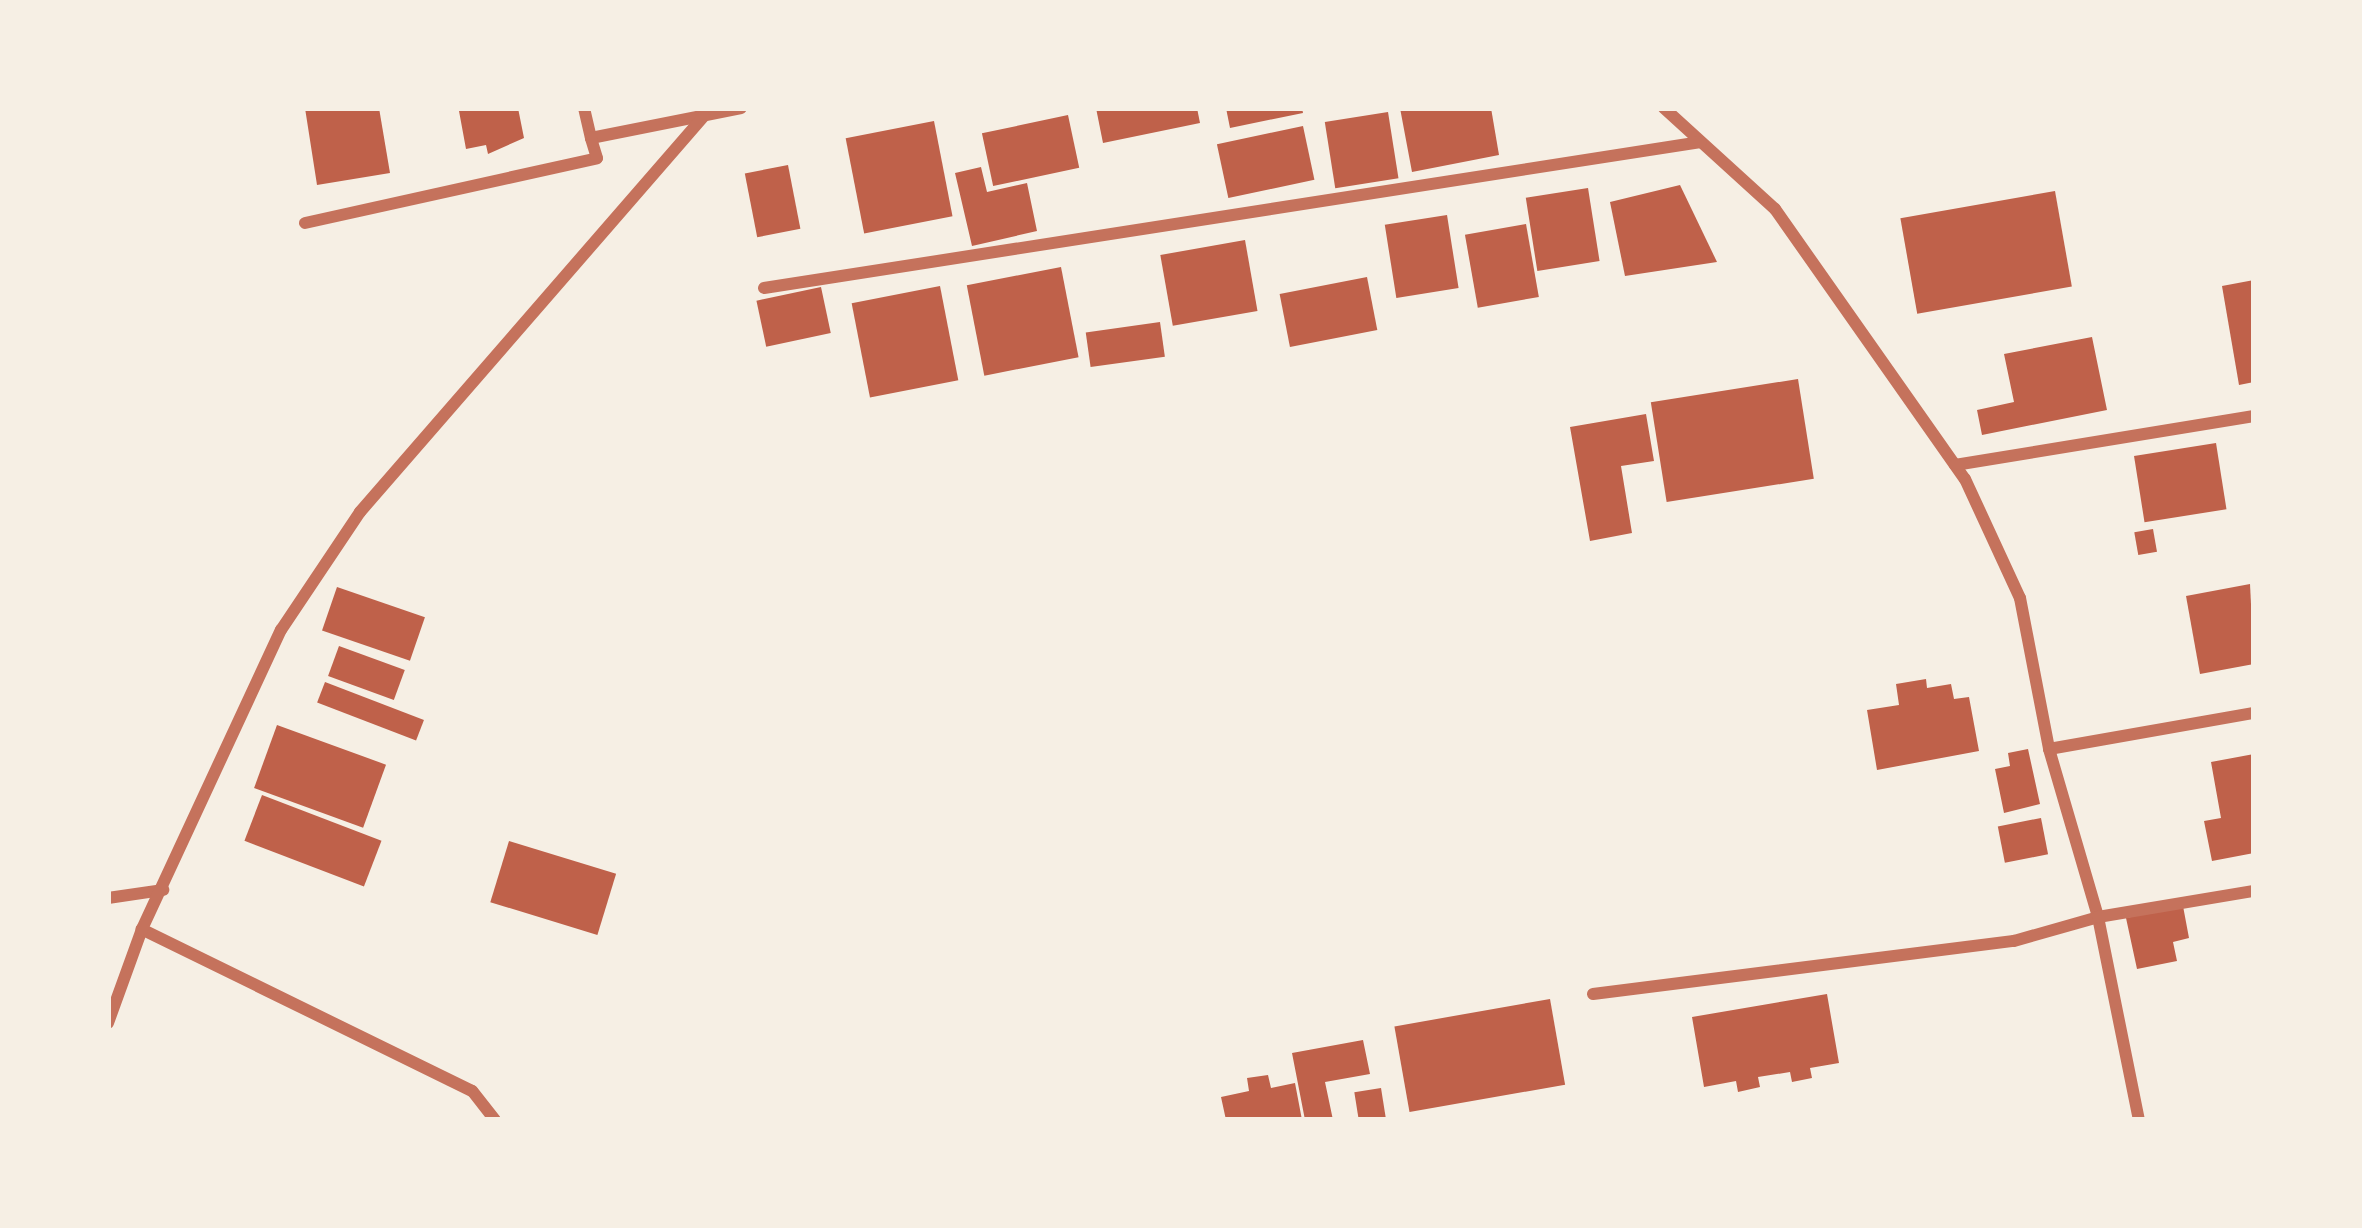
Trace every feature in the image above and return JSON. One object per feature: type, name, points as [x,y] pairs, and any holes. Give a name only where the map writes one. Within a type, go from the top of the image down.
[{"type":"street","points":[[305,223],[597,158],[584,108]]},
{"type":"street","points":[[591,138],[741,108]]},
{"type":"street","points":[[1664,108],[1775,209],[1955,465],[2020,598],[2049,749],[2098,917],[2139,1120]]},
{"type":"street","points":[[108,1023],[142,929],[281,630],[360,512],[704,116]]},
{"type":"street","points":[[764,288],[1701,142]]},
{"type":"street","points":[[1955,465],[2254,416]]},
{"type":"street","points":[[2049,749],[2254,713]]},
{"type":"street","points":[[108,898],[163,890]]},
{"type":"street","points":[[1593,994],[2014,941],[2098,917],[2254,891]]},
{"type":"street","points":[[142,929],[472,1090],[495,1120]]},
{"type":"building","points":[[305,108],[379,108],[390,173],[317,185]]},
{"type":"building","points":[[518,108],[524,138],[488,154],[486,145],[466,149],[459,111]]},
{"type":"building","points":[[1096,108],[1197,108],[1200,123],[1103,143]]},
{"type":"building","points":[[1226,108],[1302,108],[1303,113],[1230,128]]},
{"type":"building","points":[[1400,108],[1491,108],[1499,155],[1412,172]]},
{"type":"building","points":[[1388,112],[1398,178],[1335,188],[1325,122]]},
{"type":"building","points":[[1068,115],[1079,168],[993,186],[982,133]]},
{"type":"building","points":[[934,121],[953,216],[864,233],[846,138]]},
{"type":"building","points":[[1303,126],[1314,180],[1228,198],[1217,144]]},
{"type":"building","points":[[788,165],[800,229],[757,237],[745,173]]},
{"type":"building","points":[[981,167],[987,192],[1027,183],[1037,231],[972,246],[955,173]]},
{"type":"building","points":[[1680,185],[1717,262],[1625,276],[1610,202]]},
{"type":"building","points":[[1588,188],[1600,261],[1537,271],[1526,198]]},
{"type":"building","points":[[2055,191],[2072,287],[1917,314],[1900,218]]},
{"type":"building","points":[[1447,215],[1459,288],[1396,298],[1385,225]]},
{"type":"building","points":[[1526,224],[1539,297],[1478,308],[1465,235]]},
{"type":"building","points":[[1245,240],[1258,311],[1173,326],[1160,255]]},
{"type":"building","points":[[1061,267],[1079,357],[984,376],[967,285]]},
{"type":"building","points":[[1367,277],[1377,330],[1290,347],[1280,294]]},
{"type":"building","points":[[2254,280],[2254,382],[2239,385],[2222,286]]},
{"type":"building","points":[[940,286],[958,380],[870,397],[852,303]]},
{"type":"building","points":[[821,287],[831,333],[766,347],[756,301]]},
{"type":"building","points":[[1160,322],[1165,357],[1091,367],[1086,332]]},
{"type":"building","points":[[2092,337],[2107,410],[1982,435],[1977,410],[2014,402],[2004,354]]},
{"type":"building","points":[[1798,379],[1814,479],[1667,502],[1651,402]]},
{"type":"building","points":[[1646,414],[1654,461],[1621,466],[1632,533],[1590,541],[1570,427]]},
{"type":"building","points":[[2216,443],[2226,509],[2145,522],[2134,456]]},
{"type":"building","points":[[2153,529],[2157,552],[2138,555],[2134,532]]},
{"type":"building","points":[[2250,584],[2254,664],[2200,674],[2186,596]]},
{"type":"building","points":[[337,587],[425,617],[410,661],[322,630]]},
{"type":"building","points":[[339,646],[405,670],[394,700],[328,676]]},
{"type":"building","points":[[1926,679],[1927,688],[1951,684],[1954,699],[1969,697],[1979,751],[1877,770],[1867,710],[1899,705],[1896,684]]},
{"type":"building","points":[[325,682],[424,720],[416,741],[317,703]]},
{"type":"building","points":[[277,725],[386,765],[363,828],[254,788]]},
{"type":"building","points":[[2028,749],[2040,804],[2004,813],[1995,769],[2010,766],[2008,753]]},
{"type":"building","points":[[2254,754],[2254,853],[2212,861],[2204,821],[2221,818],[2211,762]]},
{"type":"building","points":[[262,795],[381,841],[364,887],[244,841]]},
{"type":"building","points":[[2041,818],[2048,854],[2005,863],[1998,826]]},
{"type":"building","points":[[509,841],[616,874],[597,935],[490,902]]},
{"type":"building","points":[[2183,906],[2189,938],[2173,942],[2177,961],[2137,969],[2126,918]]},
{"type":"building","points":[[1827,994],[1839,1063],[1810,1068],[1812,1078],[1792,1082],[1790,1072],[1758,1077],[1760,1087],[1738,1092],[1736,1081],[1704,1087],[1692,1017]]},
{"type":"building","points":[[1550,999],[1565,1085],[1410,1112],[1394,1026]]},
{"type":"building","points":[[1363,1040],[1370,1074],[1325,1082],[1333,1120],[1305,1120],[1292,1053]]},
{"type":"building","points":[[1268,1075],[1271,1088],[1295,1083],[1302,1120],[1226,1120],[1221,1097],[1249,1091],[1247,1078]]},
{"type":"building","points":[[1381,1088],[1386,1119],[1359,1120],[1354,1092]]}]
